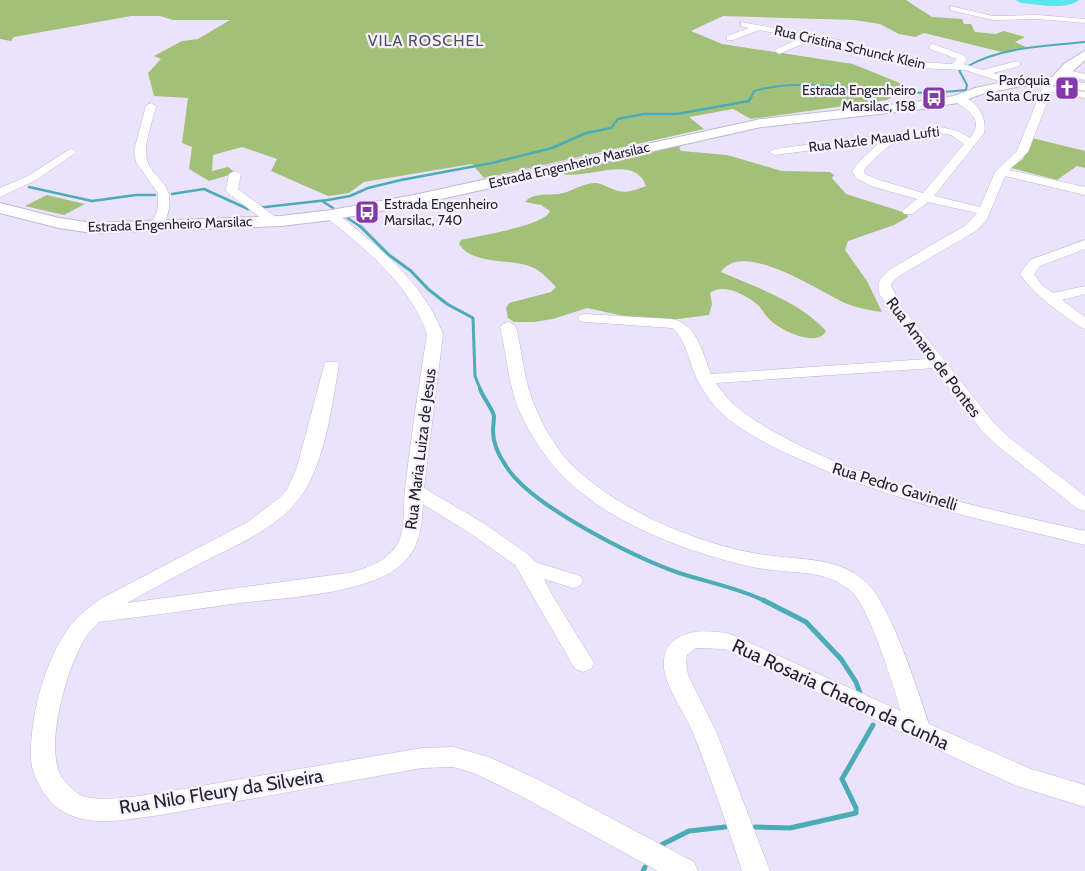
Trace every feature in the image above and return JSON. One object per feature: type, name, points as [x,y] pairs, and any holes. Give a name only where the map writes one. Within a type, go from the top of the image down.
[{"type":"main road","points":[[1056,79],[1083,58]]},
{"type":"main road","name":"Estrada Engenheiro Marsilac","points":[[0,208],[74,226],[111,228],[273,221],[331,215],[430,197],[733,128],[954,100],[1018,82],[1056,79],[1085,87]]},
{"type":"street","points":[[953,8],[994,22],[1038,16],[1085,21]]},
{"type":"street","name":"Rua Cristina Schunck Klein","points":[[744,24],[811,37],[922,66],[956,66],[1018,82]]},
{"type":"street","points":[[730,38],[758,27]]},
{"type":"street","points":[[779,51],[811,37]]},
{"type":"street","points":[[933,47],[960,56],[962,60],[956,66]]},
{"type":"street","points":[[985,72],[1017,64]]},
{"type":"street","points":[[1056,79],[1085,77]]},
{"type":"street","points":[[1056,79],[1085,95]]},
{"type":"street","name":"Rua Amaro de Pontes","points":[[1056,79],[1022,152],[1001,172],[981,219],[971,228],[906,264],[886,280],[884,286],[887,296],[896,309],[988,427],[1005,443],[1085,505]]},
{"type":"street","points":[[908,211],[926,198],[979,133],[982,124],[977,113],[954,100]]},
{"type":"street","points":[[151,106],[140,151],[142,162],[164,193],[164,208],[157,227]]},
{"type":"street","name":"Rua Nazle Mauad Lufti","points":[[775,152],[945,130],[971,143]]},
{"type":"street","points":[[893,136],[862,166],[858,173],[865,179],[926,198],[983,211]]},
{"type":"street","points":[[0,193],[32,178],[70,152]]},
{"type":"street","points":[[1001,172],[1085,191]]},
{"type":"street","points":[[235,174],[231,186],[232,190],[273,221]]},
{"type":"street","name":"Rua Maria Luiza de Jesus","points":[[93,615],[318,586],[359,578],[384,568],[403,551],[411,535],[414,490],[435,334],[425,311],[403,282],[368,246],[331,215]]},
{"type":"street","points":[[1085,244],[1042,260],[1030,267],[1027,274],[1049,298],[1085,324]]},
{"type":"street","points":[[1049,298],[1085,290]]},
{"type":"street","name":"Rua Pedro Gavinelli","points":[[585,318],[661,322],[678,326],[688,338],[706,379],[720,401],[738,417],[794,451],[823,464],[855,477],[927,498],[1085,538]]},
{"type":"street","points":[[508,327],[520,388],[528,412],[555,454],[576,479],[618,508],[693,542],[759,561],[805,566],[837,573],[849,578],[861,589],[870,603],[898,667],[919,731]]},
{"type":"street","points":[[706,379],[937,363]]},
{"type":"street","name":"Rua Nilo Fleury da Silveira","points":[[330,365],[325,398],[306,470],[295,492],[277,511],[254,527],[134,589],[93,615],[77,633],[64,657],[47,706],[43,758],[50,782],[68,802],[88,809],[116,809],[160,804],[422,758],[453,757],[480,764],[530,788],[684,871]]},
{"type":"street","points":[[414,490],[504,546],[528,567],[544,600],[582,663]]},
{"type":"street","points":[[528,567],[573,581]]},
{"type":"street","name":"Rua Rosaria Chacon da Cunha","points":[[756,871],[745,836],[700,720],[679,679],[674,664],[676,653],[684,645],[696,640],[713,638],[730,642],[919,731],[1026,778],[1085,796]]},
{"type":"green space","points":[[0,0],[906,0],[932,17],[962,19],[964,24],[971,24],[975,32],[996,34],[1004,31],[1025,37],[1015,42],[1026,47],[1006,53],[924,33],[915,37],[899,34],[880,24],[854,20],[723,16],[691,31],[722,44],[853,64],[907,86],[887,100],[751,119],[733,109],[689,117],[704,129],[484,178],[472,164],[364,182],[349,193],[328,196],[271,171],[277,159],[242,147],[213,155],[212,171],[228,167],[236,173],[209,181],[189,169],[192,147],[182,143],[188,98],[154,96],[148,73],[161,59],[154,56],[182,41],[198,39],[230,20],[173,20],[160,16],[131,16],[14,37],[11,41],[0,39]]},
{"type":"green space","points":[[1032,138],[1085,151],[1085,168],[1077,166],[1057,180],[1011,168],[1023,159]]},
{"type":"green space","points":[[692,141],[681,146],[679,148],[681,151],[727,155],[782,171],[830,172],[834,175],[832,178],[846,194],[906,213],[908,217],[894,225],[848,241],[845,250],[867,281],[882,312],[850,305],[782,271],[763,264],[746,261],[732,263],[721,272],[777,296],[803,311],[826,331],[822,336],[808,338],[791,333],[771,321],[759,306],[749,298],[736,292],[722,289],[710,293],[712,304],[709,315],[663,321],[624,316],[587,308],[553,319],[534,322],[514,322],[508,318],[506,308],[509,303],[551,292],[556,287],[539,271],[527,265],[474,256],[459,244],[461,240],[524,226],[545,216],[550,211],[541,205],[525,202],[532,197],[564,193],[592,183],[623,192],[646,186],[640,176],[631,171],[619,169],[567,175],[556,172]]},
{"type":"green space","points":[[47,195],[85,204],[64,215],[25,206]]},
{"type":"waterway","points":[[1021,0],[1055,3],[1074,0]]},
{"type":"waterway","points":[[968,66],[1010,51],[1085,42]]},
{"type":"waterway","points":[[750,100],[754,91],[786,85],[817,85],[902,93],[966,90],[967,85],[959,70],[963,68]]},
{"type":"waterway","points":[[172,194],[204,189],[248,209],[328,200],[350,196],[368,188],[401,180],[492,163],[552,148],[586,133],[611,128],[618,119],[644,114],[677,114],[749,101],[750,98]]},
{"type":"waterway","points":[[29,187],[92,201],[136,195],[155,195]]},
{"type":"waterway","points":[[322,201],[333,208]]},
{"type":"waterway","points":[[346,217],[361,227]]},
{"type":"waterway","points":[[361,227],[389,255],[411,271],[428,289],[447,304],[473,318],[475,376],[481,390]]},
{"type":"waterway","points":[[481,390],[494,416],[494,441],[501,458],[519,481],[537,497],[585,528],[636,555],[679,573],[734,589],[763,600]]},
{"type":"waterway","points":[[763,600],[806,622],[841,659],[856,682],[861,696]]},
{"type":"waterway","points":[[755,827],[790,828],[856,813],[856,808],[842,779],[873,725]]},
{"type":"waterway","points":[[661,845],[689,831],[725,827]]},
{"type":"waterway","points":[[643,871],[645,867]]},
{"type":"place","name":"Paróquia Santa Cruz","points":[[1067,88]]},
{"type":"place","name":"Estrada Engenheiro Marsilac, 158","points":[[934,98]]},
{"type":"place","name":"Estrada Engenheiro Marsilac, 740","points":[[367,212]]},
{"type":"district","name":"VILA ROSCHEL","points":[[426,40]]}]
